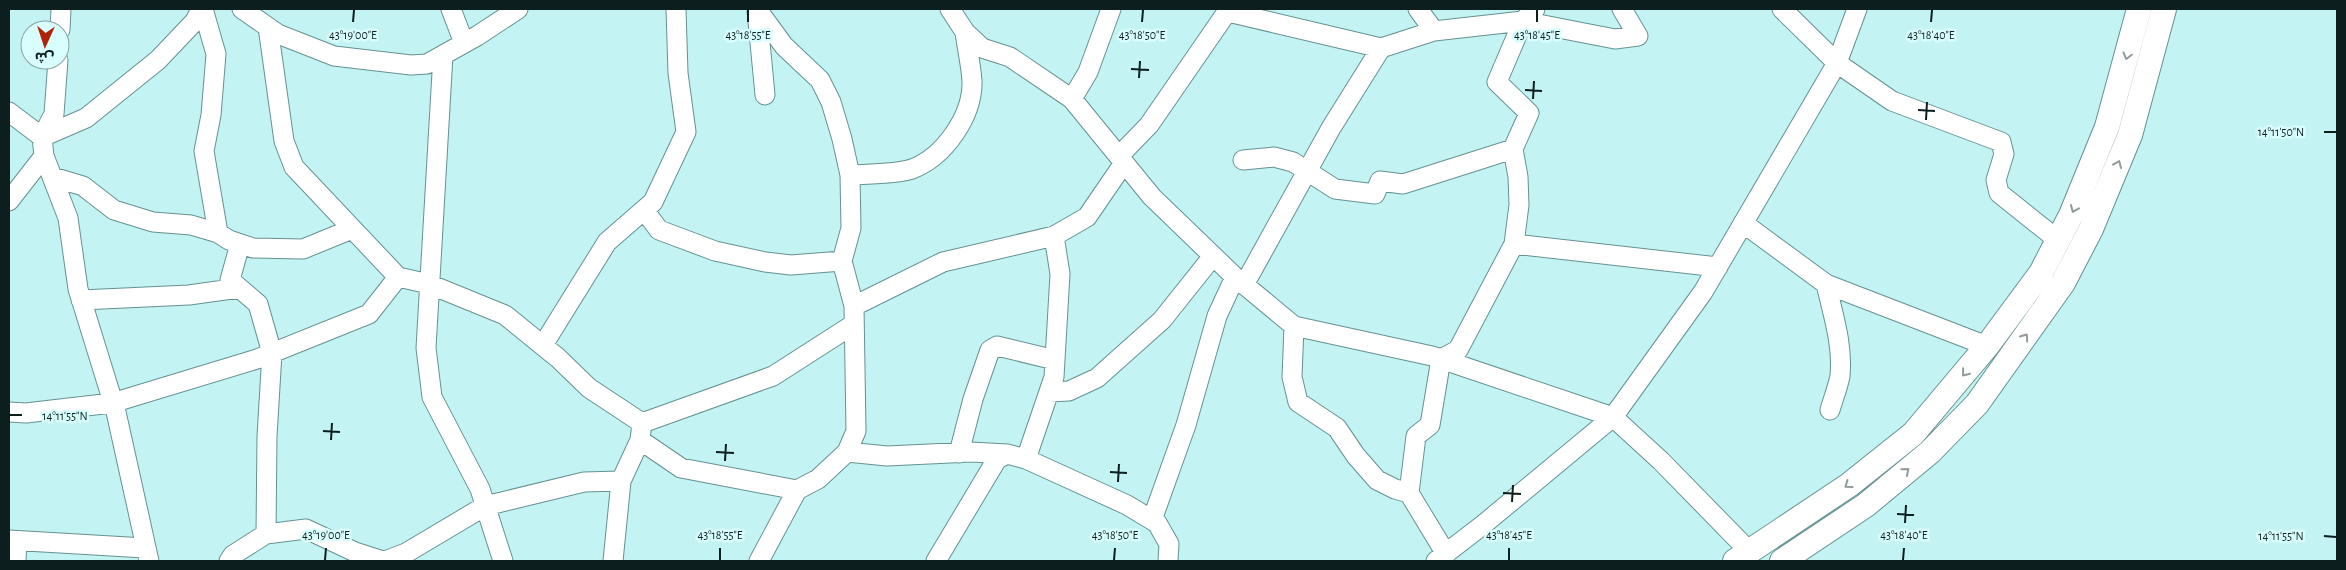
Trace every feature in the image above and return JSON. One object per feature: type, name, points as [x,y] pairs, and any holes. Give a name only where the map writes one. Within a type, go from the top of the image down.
[{"type":"main road","points":[[1742,556],[1849,485],[1913,434],[1987,346],[2041,273],[2059,240],[2108,127],[2140,9]]},
{"type":"main road","points":[[1782,561],[1866,505],[1936,445],[1977,404],[2063,283],[2091,229],[2130,135],[2164,9]]},
{"type":"street","points":[[42,136],[86,118],[158,60],[195,20],[202,9]]},
{"type":"street","points":[[202,9],[216,54],[211,115],[204,152],[218,232]]},
{"type":"street","points":[[242,9],[278,34],[334,56],[411,65],[427,64],[518,9]]},
{"type":"street","points":[[451,9],[464,43]]},
{"type":"street","points":[[543,345],[607,242],[653,202],[686,132],[678,73],[676,9]]},
{"type":"street","points":[[757,9],[765,95]]},
{"type":"street","points":[[757,9],[784,46],[820,80],[831,102],[850,175],[850,228],[842,262],[854,315],[856,431],[847,452],[818,479],[797,490],[758,561]]},
{"type":"street","points":[[950,9],[965,32],[982,48],[1010,57],[1072,99],[1152,197],[1239,281],[1294,326],[1441,359],[1613,417],[1661,461],[1742,556]]},
{"type":"street","points":[[1072,99],[1088,72],[1111,9]]},
{"type":"street","points":[[1418,9],[1434,31]]},
{"type":"street","points":[[613,561],[621,481],[641,432],[774,376],[854,315],[943,262],[1054,236],[1088,217],[1122,160],[1228,10],[1381,48],[1434,31],[1529,15],[1615,39],[1638,36],[1622,9]]},
{"type":"street","points":[[1782,9],[1837,63],[1892,101],[2001,142],[2004,154],[1996,180],[2000,193],[2059,240]]},
{"type":"street","points":[[1441,359],[1430,425],[1416,436],[1409,493],[1441,558],[1613,417],[1718,267],[1837,63],[1857,9]]},
{"type":"street","points":[[1441,359],[1458,350],[1514,244],[1519,205],[1518,177],[1513,149],[1529,113],[1497,82],[1529,15]]},
{"type":"street","points":[[268,27],[284,141],[294,167],[398,277],[429,284],[505,315],[543,345],[681,468],[797,490]]},
{"type":"street","points":[[850,175],[911,169],[938,154],[957,128],[967,109],[972,83],[965,32]]},
{"type":"street","points":[[1152,520],[1186,424],[1217,316],[1307,173],[1331,128],[1381,48]]},
{"type":"street","points":[[443,55],[426,348],[432,397],[480,489],[503,561]]},
{"type":"street","points":[[16,561],[13,540],[147,555],[112,403],[82,300],[68,218],[44,156],[42,136],[54,114],[57,70]]},
{"type":"street","points":[[13,118],[42,136]]},
{"type":"street","points":[[1243,160],[1274,157],[1293,162],[1307,173],[1335,189],[1375,194],[1380,181],[1403,184],[1513,149]]},
{"type":"street","points":[[9,201],[44,156]]},
{"type":"street","points":[[53,177],[83,186],[114,210],[153,222],[191,225],[218,232],[229,240],[253,248],[303,249],[352,228]]},
{"type":"street","points":[[644,210],[659,230],[715,251],[765,262],[792,265],[842,262]]},
{"type":"street","points":[[1743,223],[1826,284],[1987,346]]},
{"type":"street","points":[[1026,459],[1054,376],[1060,274],[1054,236]]},
{"type":"street","points":[[240,244],[230,280],[258,304],[272,353],[267,436],[266,534]]},
{"type":"street","points":[[1514,244],[1718,267]]},
{"type":"street","points":[[1049,392],[1069,391],[1097,378],[1162,320],[1213,256]]},
{"type":"street","points":[[9,412],[26,413],[112,403],[272,353],[369,314],[398,277]]},
{"type":"street","points":[[1826,284],[1838,334],[1840,354],[1840,378],[1830,410]]},
{"type":"street","points":[[82,300],[189,295],[239,288]]},
{"type":"street","points":[[1294,326],[1292,377],[1298,402],[1338,428],[1356,456],[1377,480],[1395,489],[1409,493]]},
{"type":"street","points":[[959,453],[973,399],[990,350],[997,346],[1055,360]]},
{"type":"street","points":[[847,452],[887,456],[959,453],[1007,454],[1026,459],[1128,505],[1152,520],[1157,524],[1169,544],[1168,561]]},
{"type":"street","points":[[941,560],[997,460],[1007,454]]},
{"type":"street","points":[[229,561],[232,555],[266,534],[306,529],[355,552],[392,560],[485,506],[584,482],[621,481]]}]
